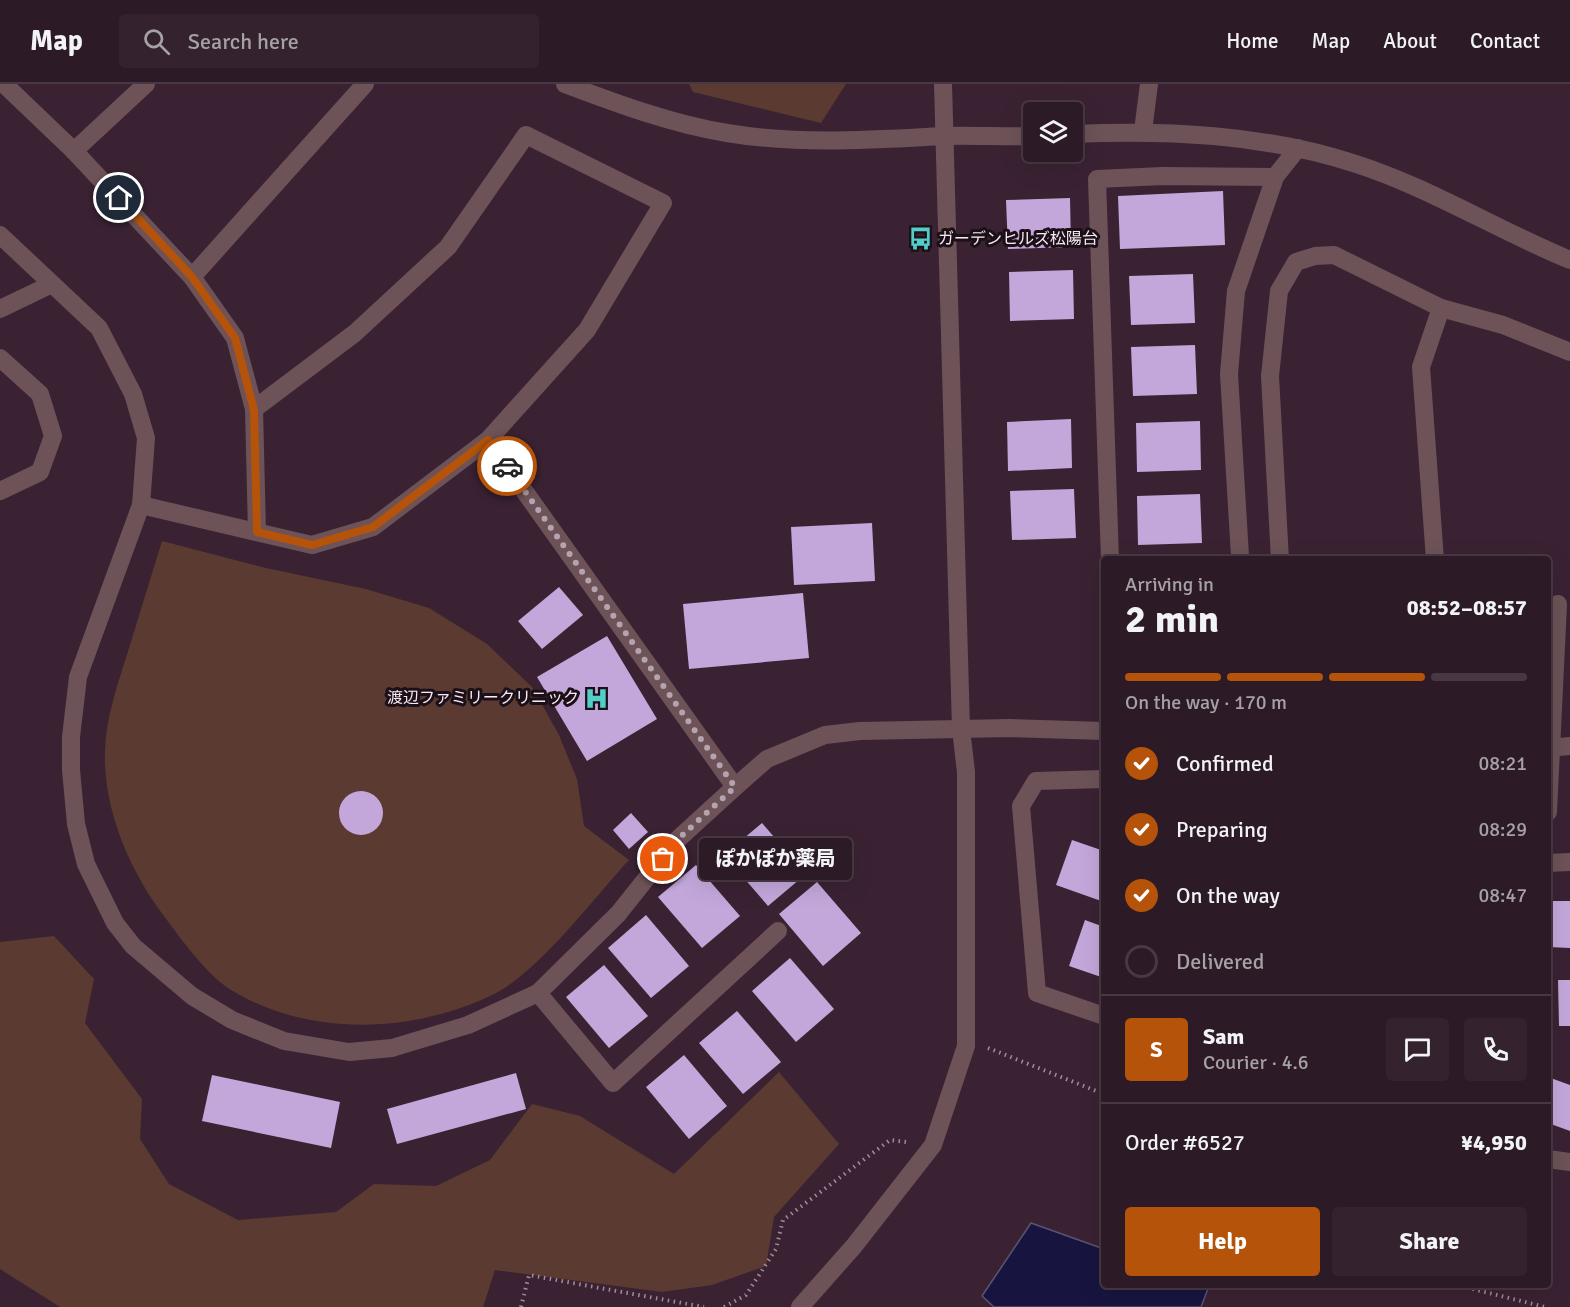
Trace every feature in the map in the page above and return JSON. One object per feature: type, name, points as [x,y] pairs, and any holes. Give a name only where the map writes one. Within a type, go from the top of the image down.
[{"type":"street","points":[[4,84],[74,150],[192,277],[235,338],[254,410],[257,532]]},
{"type":"street","points":[[74,150],[146,84]]},
{"type":"street","points":[[192,277],[365,84]]},
{"type":"street","points":[[565,84],[618,104],[727,133],[819,142],[942,136],[1023,136]]},
{"type":"street","points":[[800,1307],[854,1246],[933,1145],[966,1046],[966,772],[961,729],[942,136],[943,84]]},
{"type":"street","points":[[1143,131],[1149,84]]},
{"type":"street","points":[[1083,134],[1143,131],[1235,137],[1298,148],[1353,163],[1409,184],[1570,260]]},
{"type":"street","points":[[141,505],[312,545],[373,527],[488,440],[588,330],[663,203],[526,135],[448,247],[356,333],[254,410]]},
{"type":"street","points":[[1240,556],[1229,374],[1236,291],[1275,177],[1298,148]]},
{"type":"street","points":[[1110,556],[1097,179],[1163,176],[1275,177]]},
{"type":"street","points":[[0,235],[99,328],[133,394],[146,438],[141,505],[78,677],[71,737],[76,824],[86,864],[115,923],[133,946],[192,996],[232,1020],[284,1041],[349,1052],[392,1048],[468,1025],[538,993],[618,914],[677,840],[735,787],[767,759],[825,735],[860,730],[1101,731]]},
{"type":"street","points":[[1280,556],[1270,376],[1279,291],[1296,262],[1315,256],[1334,255],[1441,308],[1503,325],[1570,352]]},
{"type":"street","points":[[0,309],[52,284]]},
{"type":"street","points":[[1435,556],[1421,367],[1441,308]]},
{"type":"street","points":[[0,358],[40,394],[53,436],[40,472],[0,490]]},
{"type":"street","points":[[488,440],[735,787]]},
{"type":"street","points":[[1551,732],[1559,604]]},
{"type":"street","points":[[1551,748],[1570,746]]},
{"type":"street","points":[[1101,779],[1036,782],[1021,806],[1037,993],[1101,1015]]},
{"type":"street","points":[[1551,863],[1570,862]]},
{"type":"street","points":[[538,993],[613,1083],[778,931]]},
{"type":"street","points":[[1551,1159],[1570,1162]]},
{"type":"path","points":[[966,1046],[992,1049],[1101,1094]]},
{"type":"path","points":[[724,1307],[746,1295],[776,1249],[783,1220],[890,1140],[933,1145]]},
{"type":"path","points":[[521,1307],[528,1275],[704,1307]]},
{"type":"path","points":[[1469,1288],[1545,1307]]},
{"type":"shaded area","points":[[689,84],[846,84],[821,123],[693,92]]},
{"type":"shaded area","points":[[162,541],[266,568],[366,589],[429,608],[487,644],[532,687],[559,735],[577,779],[584,826],[629,860],[566,932],[530,968],[496,993],[464,1007],[431,1017],[396,1023],[361,1025],[291,1016],[259,1004],[228,988],[190,951],[147,891],[136,873],[119,834],[108,793],[105,751],[110,711]]},
{"type":"shaded area","points":[[54,936],[94,979],[85,1023],[142,1099],[140,1139],[169,1184],[238,1220],[336,1212],[374,1184],[436,1186],[490,1160],[532,1104],[580,1116],[674,1174],[779,1072],[839,1144],[774,1217],[766,1266],[712,1285],[662,1292],[495,1270],[483,1307],[60,1307],[0,1269],[0,942]]},
{"type":"shaded area","points":[[1031,1223],[1101,1248],[1101,1288],[1208,1288],[1201,1307],[994,1307],[982,1296]]},
{"type":"building","points":[[1223,191],[1225,245],[1120,249],[1118,196]]},
{"type":"building","points":[[1070,198],[1071,247],[1008,249],[1006,200]]},
{"type":"building","points":[[1073,270],[1074,319],[1010,321],[1009,272]]},
{"type":"building","points":[[1193,274],[1195,323],[1131,325],[1129,276]]},
{"type":"building","points":[[1195,345],[1197,394],[1133,396],[1131,347]]},
{"type":"building","points":[[1071,419],[1072,468],[1008,471],[1007,422]]},
{"type":"building","points":[[1200,421],[1201,470],[1137,472],[1136,423]]},
{"type":"building","points":[[1074,489],[1076,538],[1012,540],[1010,491]]},
{"type":"building","points":[[1200,494],[1202,543],[1138,545],[1137,496]]},
{"type":"building","points":[[872,523],[875,581],[794,585],[791,527]]},
{"type":"building","points":[[559,587],[583,615],[542,649],[518,621]]},
{"type":"building","points":[[803,593],[809,658],[689,669],[683,604]]},
{"type":"building","name":"渡辺ファミリークリニック","points":[[607,636],[657,719],[587,761],[537,677]]},
{"type":"building","points":[[361,791],[377,797],[383,813],[377,829],[361,835],[345,829],[339,813],[345,797]]},
{"type":"building","points":[[631,813],[648,832],[629,849],[613,830]]},
{"type":"building","points":[[762,823],[806,874],[768,906],[724,855]]},
{"type":"building","points":[[1072,840],[1101,850],[1101,901],[1056,885]]},
{"type":"building","points":[[696,865],[740,916],[702,948],[658,897]]},
{"type":"building","points":[[817,882],[861,933],[823,966],[779,914]]},
{"type":"building","points":[[1551,901],[1570,901],[1570,948],[1551,947]]},
{"type":"building","points":[[646,915],[689,966],[651,998],[608,948]]},
{"type":"building","points":[[1085,920],[1101,926],[1101,977],[1069,966]]},
{"type":"building","points":[[790,958],[834,1009],[796,1042],[752,991]]},
{"type":"building","points":[[604,965],[648,1016],[609,1048],[566,997]]},
{"type":"building","points":[[1558,980],[1570,980],[1570,1026],[1559,1026]]},
{"type":"building","points":[[737,1011],[781,1062],[743,1094],[699,1043]]},
{"type":"building","points":[[684,1055],[727,1106],[689,1139],[646,1087]]},
{"type":"building","points":[[516,1073],[526,1109],[397,1144],[387,1109]]},
{"type":"building","points":[[212,1075],[340,1102],[331,1148],[202,1121]]},
{"type":"building","points":[[1551,1078],[1570,1085],[1570,1131],[1551,1124]]},
{"type":"way so far","points":[[507,466],[735,787],[677,840],[663,859]]},
{"type":"place","name":"ガーデンヒルズ松陽台","points":[[920,239]]},
{"type":"place","name":"渡辺ファミリークリニック","points":[[597,698]]},
{"type":"place","name":"ぽかぽか薬局","points":[[663,859]]},
{"type":"route","points":[[119,198],[192,277],[235,338],[254,410],[257,532],[312,545],[373,527],[488,440],[507,466]]}]
